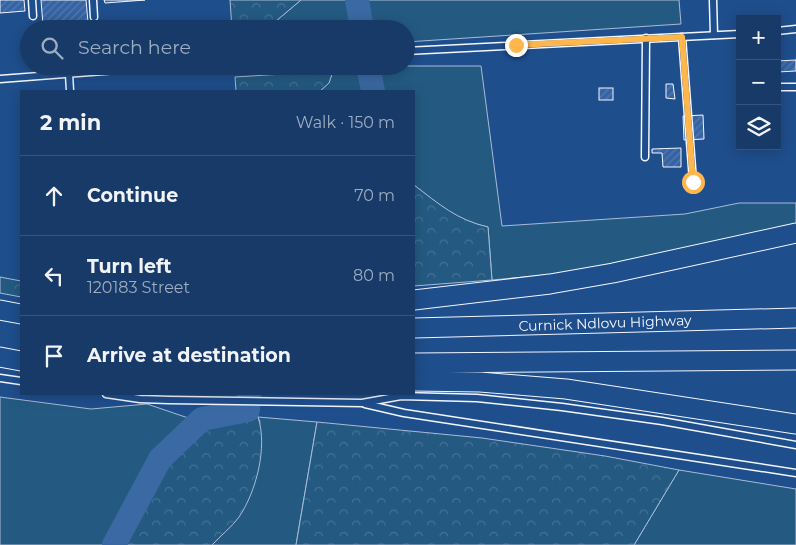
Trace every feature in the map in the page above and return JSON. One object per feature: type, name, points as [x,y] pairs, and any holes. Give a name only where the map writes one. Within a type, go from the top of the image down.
[{"type":"main road","points":[[415,300],[550,284],[613,273],[796,233]]},
{"type":"main road","points":[[0,310],[20,314]]},
{"type":"main road","name":"Curnick Ndlovu Highway","points":[[415,328],[796,318]]},
{"type":"main road","points":[[0,345],[20,348]]},
{"type":"main road","points":[[0,358],[20,361]]},
{"type":"main road","points":[[415,363],[796,360]]},
{"type":"main road","points":[[415,381],[480,382],[566,388],[796,424]]},
{"type":"lane","points":[[32,0],[33,16]]},
{"type":"lane","points":[[93,0],[94,17]]},
{"type":"lane","points":[[713,0],[714,35]]},
{"type":"lane","points":[[781,31],[796,29]]},
{"type":"lane","points":[[415,50],[736,34]]},
{"type":"lane","points":[[682,37],[693,182]]},
{"type":"lane","points":[[645,157],[646,38]]},
{"type":"lane","points":[[0,79],[55,75]]},
{"type":"lane","points":[[69,75],[70,90]]},
{"type":"lane","points":[[781,87],[796,87]]},
{"type":"lane","points":[[0,378],[20,381]]},
{"type":"lane","points":[[113,395],[140,399],[169,400],[362,403],[401,396],[477,398],[562,407],[653,420],[796,445]]},
{"type":"lane","points":[[362,403],[404,413],[796,473]]},
{"type":"green space","points":[[230,0],[301,0],[277,20],[231,20]]},
{"type":"green space","points":[[301,0],[679,0],[681,24],[415,41],[415,20],[277,20]]},
{"type":"green space","points":[[415,66],[481,66],[502,226],[685,214],[739,203],[796,203],[796,224],[646,258],[568,273],[492,280],[488,227],[457,216],[415,186],[415,90],[321,90],[329,83],[332,75],[415,75]]},
{"type":"green space","points":[[332,75],[329,83],[321,90],[236,90],[235,77]]},
{"type":"green space","points":[[415,186],[458,216],[488,227],[492,280],[415,286]]},
{"type":"green space","points":[[0,277],[20,281],[20,297],[0,293]]},
{"type":"green space","points":[[0,397],[91,409],[147,404],[206,424],[163,461],[119,545],[0,545]]},
{"type":"green space","points":[[249,414],[258,417],[261,429],[262,442],[259,469],[245,507],[229,528],[212,545],[119,545],[163,461],[206,424]]},
{"type":"green space","points":[[258,417],[317,422],[296,545],[212,545],[238,518],[260,422]]},
{"type":"green space","points":[[317,422],[482,438],[605,456],[679,470],[634,545],[296,545]]},
{"type":"green space","points":[[679,470],[796,489],[796,545],[634,545]]},
{"type":"building","points":[[0,0],[24,0],[25,11],[0,13]]},
{"type":"building","points":[[41,0],[86,0],[88,20],[43,20]]},
{"type":"building","points":[[104,0],[145,0],[105,3]]},
{"type":"building","points":[[796,60],[796,71],[781,72],[781,61]]},
{"type":"building","points":[[666,84],[673,84],[675,99],[666,98]]},
{"type":"building","points":[[599,88],[613,88],[613,100],[599,100]]},
{"type":"building","points":[[703,115],[704,139],[684,140],[683,116]]},
{"type":"building","points":[[681,148],[681,167],[663,167],[662,153],[652,153],[652,149]]},
{"type":"waterway","points":[[357,0],[360,20]]},
{"type":"waterway","points":[[370,75],[373,90]]},
{"type":"waterway","points":[[114,545],[160,459],[202,419],[248,410],[249,395]]},
{"type":"route","points":[[516,45],[682,37],[693,182]]}]
